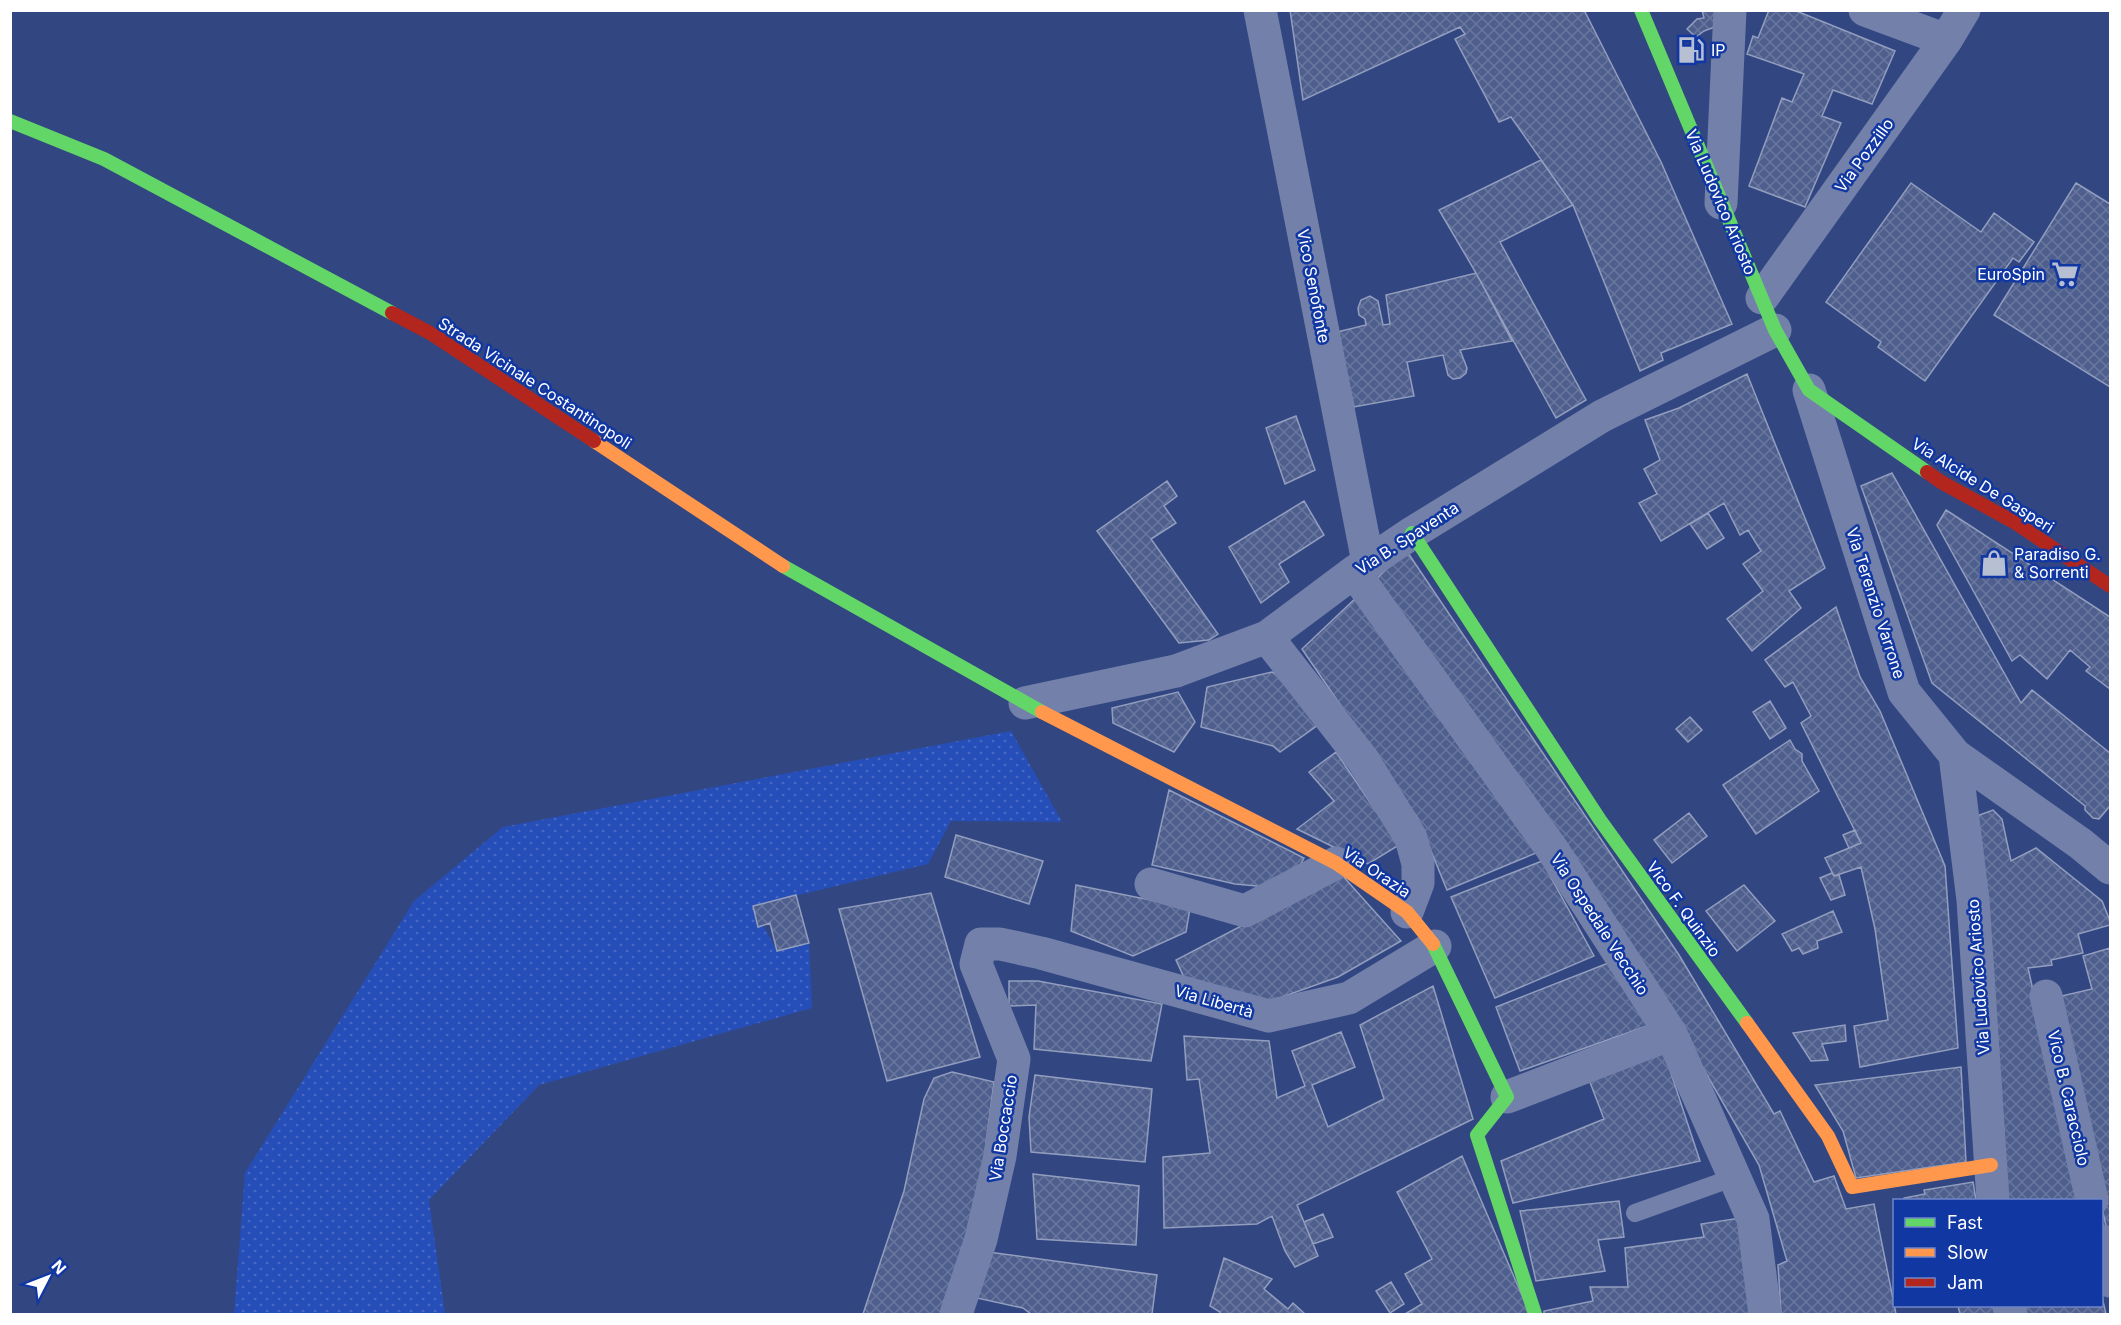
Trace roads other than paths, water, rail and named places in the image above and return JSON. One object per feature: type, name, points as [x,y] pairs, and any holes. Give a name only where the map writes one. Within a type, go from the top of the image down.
[{"type":"street","name":"Vico Senofonte","points":[[1260,10],[1361,567]]},
{"type":"street","name":"Via Ludovico Ariosto","points":[[1641,10],[1775,330],[1809,390]]},
{"type":"street","points":[[1721,203],[1730,10]]},
{"type":"street","points":[[1865,10],[1946,40]]},
{"type":"street","name":"Via Pozzillo","points":[[1762,298],[1946,40],[1964,10]]},
{"type":"street","name":"Strada Vicinale Costantinopoli","points":[[10,121],[104,159],[430,333],[785,567],[1025,703]]},
{"type":"street","name":"Via B. Spaventa","points":[[1025,703],[1176,671],[1267,636],[1361,567],[1412,533],[1602,416],[1775,330]]},
{"type":"street","name":"Via Alcide De Gasperi","points":[[1809,390],[1941,482],[2014,522],[2110,586]]},
{"type":"street","name":"Via Terenzio Varrone","points":[[1809,390],[1904,692],[1955,755],[2110,868]]},
{"type":"street","name":"Vico F. Quinzio","points":[[1412,533],[1600,820],[1828,1137],[1852,1187],[1991,1165]]},
{"type":"street","name":"Via Ospedale Vecchio","points":[[1361,567],[1552,849],[1671,1034],[1753,1219],[1765,1314]]},
{"type":"street","points":[[1267,636],[1364,760],[1411,838],[1418,864],[1418,883],[1407,912]]},
{"type":"street","name":"Via Orazia","points":[[1025,703],[1336,863],[1407,912],[1435,946],[1507,1097]]},
{"type":"street","name":"Via Ludovico Ariosto","points":[[1955,755],[1973,900],[1993,1199]]},
{"type":"street","points":[[1150,884],[1245,911],[1336,863]]},
{"type":"street","name":"Via Libertà","points":[[981,944],[1000,944],[1041,953],[1269,1016],[1349,998],[1435,946]]},
{"type":"street","name":"Via Boccaccio","points":[[956,1314],[981,1239],[1000,1156],[1014,1059],[976,964],[981,944]]},
{"type":"street","name":"Vico B. Caracciolo","points":[[2046,996],[2092,1199]]},
{"type":"street","points":[[1535,1314],[1477,1136],[1507,1097],[1671,1034]]},
{"type":"street","points":[[2103,1246],[2110,1281]]},
{"type":"lane","points":[[1635,1213],[1735,1177]]},
{"type":"place","name":"IP","points":[[1691,50]]},
{"type":"place","name":"EuroSpin","points":[[2065,274]]},
{"type":"place","name":"Paradiso G. & Sorrenti","points":[[1994,563]]}]
